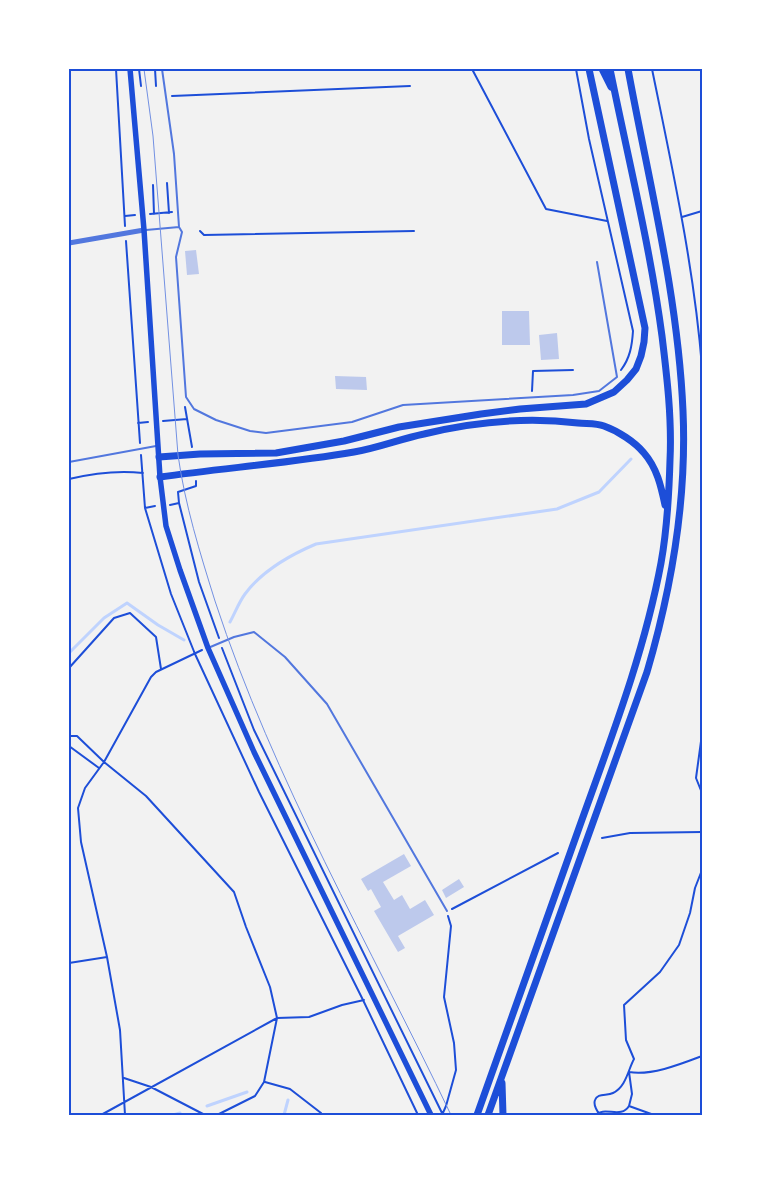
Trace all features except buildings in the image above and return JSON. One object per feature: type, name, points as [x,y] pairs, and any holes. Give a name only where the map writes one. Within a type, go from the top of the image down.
[{"type":"highway","points":[[159,457],[200,454],[276,453],[344,441],[400,427],[481,414],[520,408],[586,404],[614,392],[636,369],[641,356],[645,328],[589,69]]},
{"type":"highway","points":[[602,69],[616,98]]},
{"type":"highway","points":[[476,1115],[608,746],[647,626],[661,562],[667,515],[670,410],[664,354],[649,258],[610,69]]},
{"type":"highway","points":[[488,1115],[647,672],[670,585],[678,528],[683,459],[683,412],[678,353],[662,242],[628,69]]},
{"type":"highway","points":[[160,477],[202,470],[327,457],[372,449],[424,434],[498,422],[567,422],[602,426],[634,443],[644,452],[653,466],[661,486],[667,515]]},
{"type":"highway","points":[[502,1077],[503,1115]]},
{"type":"main road","points":[[130,69],[144,230],[160,477],[166,526],[208,648],[280,807],[430,1113]]},
{"type":"street","points":[[69,243],[144,230]]},
{"type":"lane","points":[[162,69],[174,154],[178,227],[182,232],[176,257],[186,397],[194,409],[216,420],[250,431],[266,433],[352,422],[404,405],[572,395],[598,391],[617,377],[597,262]]},
{"type":"lane","points":[[144,230],[178,227]]},
{"type":"lane","points":[[69,462],[158,446]]},
{"type":"lane","points":[[208,648],[234,637],[254,632],[285,657],[327,704],[447,911]]},
{"type":"path","points":[[116,69],[140,449]]},
{"type":"path","points":[[155,69],[156,86]]},
{"type":"path","points":[[472,69],[546,209],[608,221]]},
{"type":"path","points":[[576,69],[589,139],[633,331],[630,356],[617,377]]},
{"type":"path","points":[[652,69],[682,217],[702,352],[702,367]]},
{"type":"path","points":[[139,70],[141,86]]},
{"type":"path","points":[[167,96],[410,86]]},
{"type":"path","points":[[167,183],[169,213]]},
{"type":"path","points":[[153,185],[154,214]]},
{"type":"path","points":[[682,217],[702,211]]},
{"type":"path","points":[[200,231],[204,235],[414,231]]},
{"type":"path","points":[[532,396],[532,371],[573,370]]},
{"type":"path","points":[[69,479],[125,471],[143,473]]},
{"type":"path","points":[[179,504],[199,582],[254,730],[443,1115]]},
{"type":"path","points":[[69,668],[114,618],[130,613],[156,637],[161,670]]},
{"type":"path","points":[[125,1115],[120,1030],[107,956],[81,842],[78,808],[85,788],[104,762],[151,677],[156,672],[208,648]]},
{"type":"path","points":[[702,734],[696,778],[702,793]]},
{"type":"path","points":[[69,736],[77,736],[104,762],[146,796],[234,892],[246,928],[270,987],[278,1018],[264,1082],[255,1096],[217,1115]]},
{"type":"path","points":[[69,746],[100,768]]},
{"type":"path","points":[[602,838],[630,833],[702,832]]},
{"type":"path","points":[[443,1115],[456,1070],[454,1043],[444,997],[451,926],[447,911],[558,853]]},
{"type":"path","points":[[599,1114],[594,1104],[597,1096],[616,1091],[629,1072],[634,1059],[626,1040],[624,1005],[660,972],[679,945],[702,870]]},
{"type":"path","points":[[69,963],[107,956]]},
{"type":"path","points":[[101,1115],[278,1018],[309,1017],[359,1001]]},
{"type":"path","points":[[629,1072],[640,1074],[702,1056]]},
{"type":"path","points":[[595,1115],[620,1113],[627,1109],[632,1094],[629,1072]]},
{"type":"path","points":[[123,1078],[151,1087],[206,1115]]},
{"type":"path","points":[[264,1082],[290,1089],[321,1113],[320,1115]]},
{"type":"path","points":[[629,1106],[654,1115]]},
{"type":"waterway","points":[[230,622],[243,597],[260,578],[296,553],[316,544],[557,509],[599,492],[631,459]]},
{"type":"waterway","points":[[69,653],[104,618],[127,603],[158,625],[184,640]]},
{"type":"waterway","points":[[207,1106],[247,1092]]},
{"type":"waterway","points":[[284,1115],[288,1100]]},
{"type":"waterway","points":[[173,1115],[180,1113]]},
{"type":"tram line","points":[[144,69],[153,136],[178,455],[189,511],[199,547],[215,601],[265,733],[325,862],[451,1115]]}]
